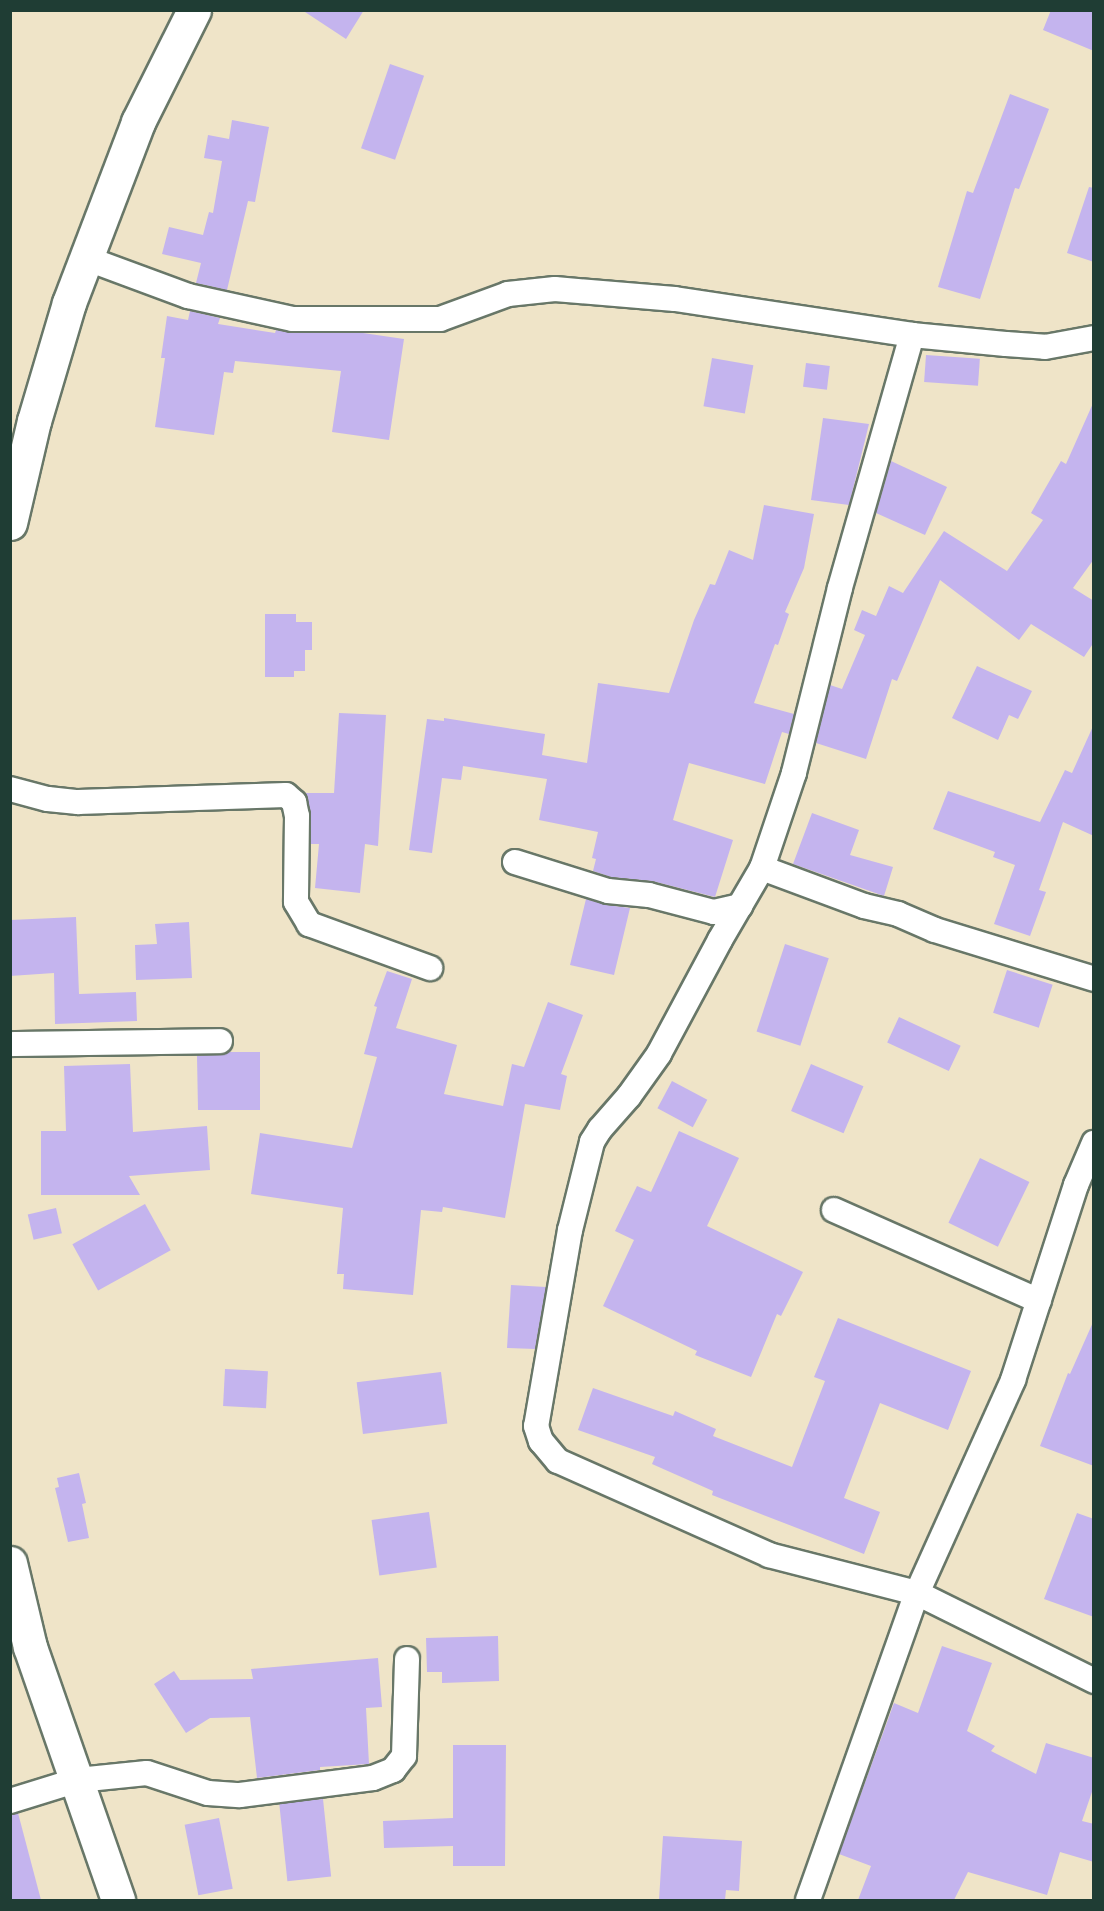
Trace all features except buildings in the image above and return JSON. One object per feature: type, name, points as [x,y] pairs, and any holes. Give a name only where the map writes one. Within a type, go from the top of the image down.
[{"type":"main road","points":[[10,523],[34,421],[69,303],[88,259],[138,122],[194,10]]},
{"type":"main road","points":[[10,1563],[30,1647],[118,1900]]},
{"type":"street","points":[[88,259],[188,296],[293,320],[440,319],[508,294],[555,290],[675,299],[912,335],[1045,347],[1094,338]]},
{"type":"street","points":[[912,335],[840,588],[794,773],[762,868],[659,1054],[592,1142],[570,1230],[536,1426],[541,1441],[558,1461],[759,1550],[917,1593],[1094,1681]]},
{"type":"street","points":[[10,789],[48,799],[78,802],[286,795],[294,802],[297,816],[296,902],[309,924],[430,968]]},
{"type":"street","points":[[515,862],[608,891],[649,895],[714,912],[740,906]]},
{"type":"street","points":[[762,868],[864,906],[898,914],[935,930],[1094,979]]},
{"type":"street","points":[[10,1044],[220,1041]]},
{"type":"street","points":[[808,1900],[917,1593],[1012,1380],[1076,1185],[1094,1143]]},
{"type":"street","points":[[834,1210],[1039,1300]]},
{"type":"street","points":[[10,1801],[78,1780],[147,1773],[208,1793],[240,1795],[373,1778],[393,1770],[404,1756],[407,1659]]}]
